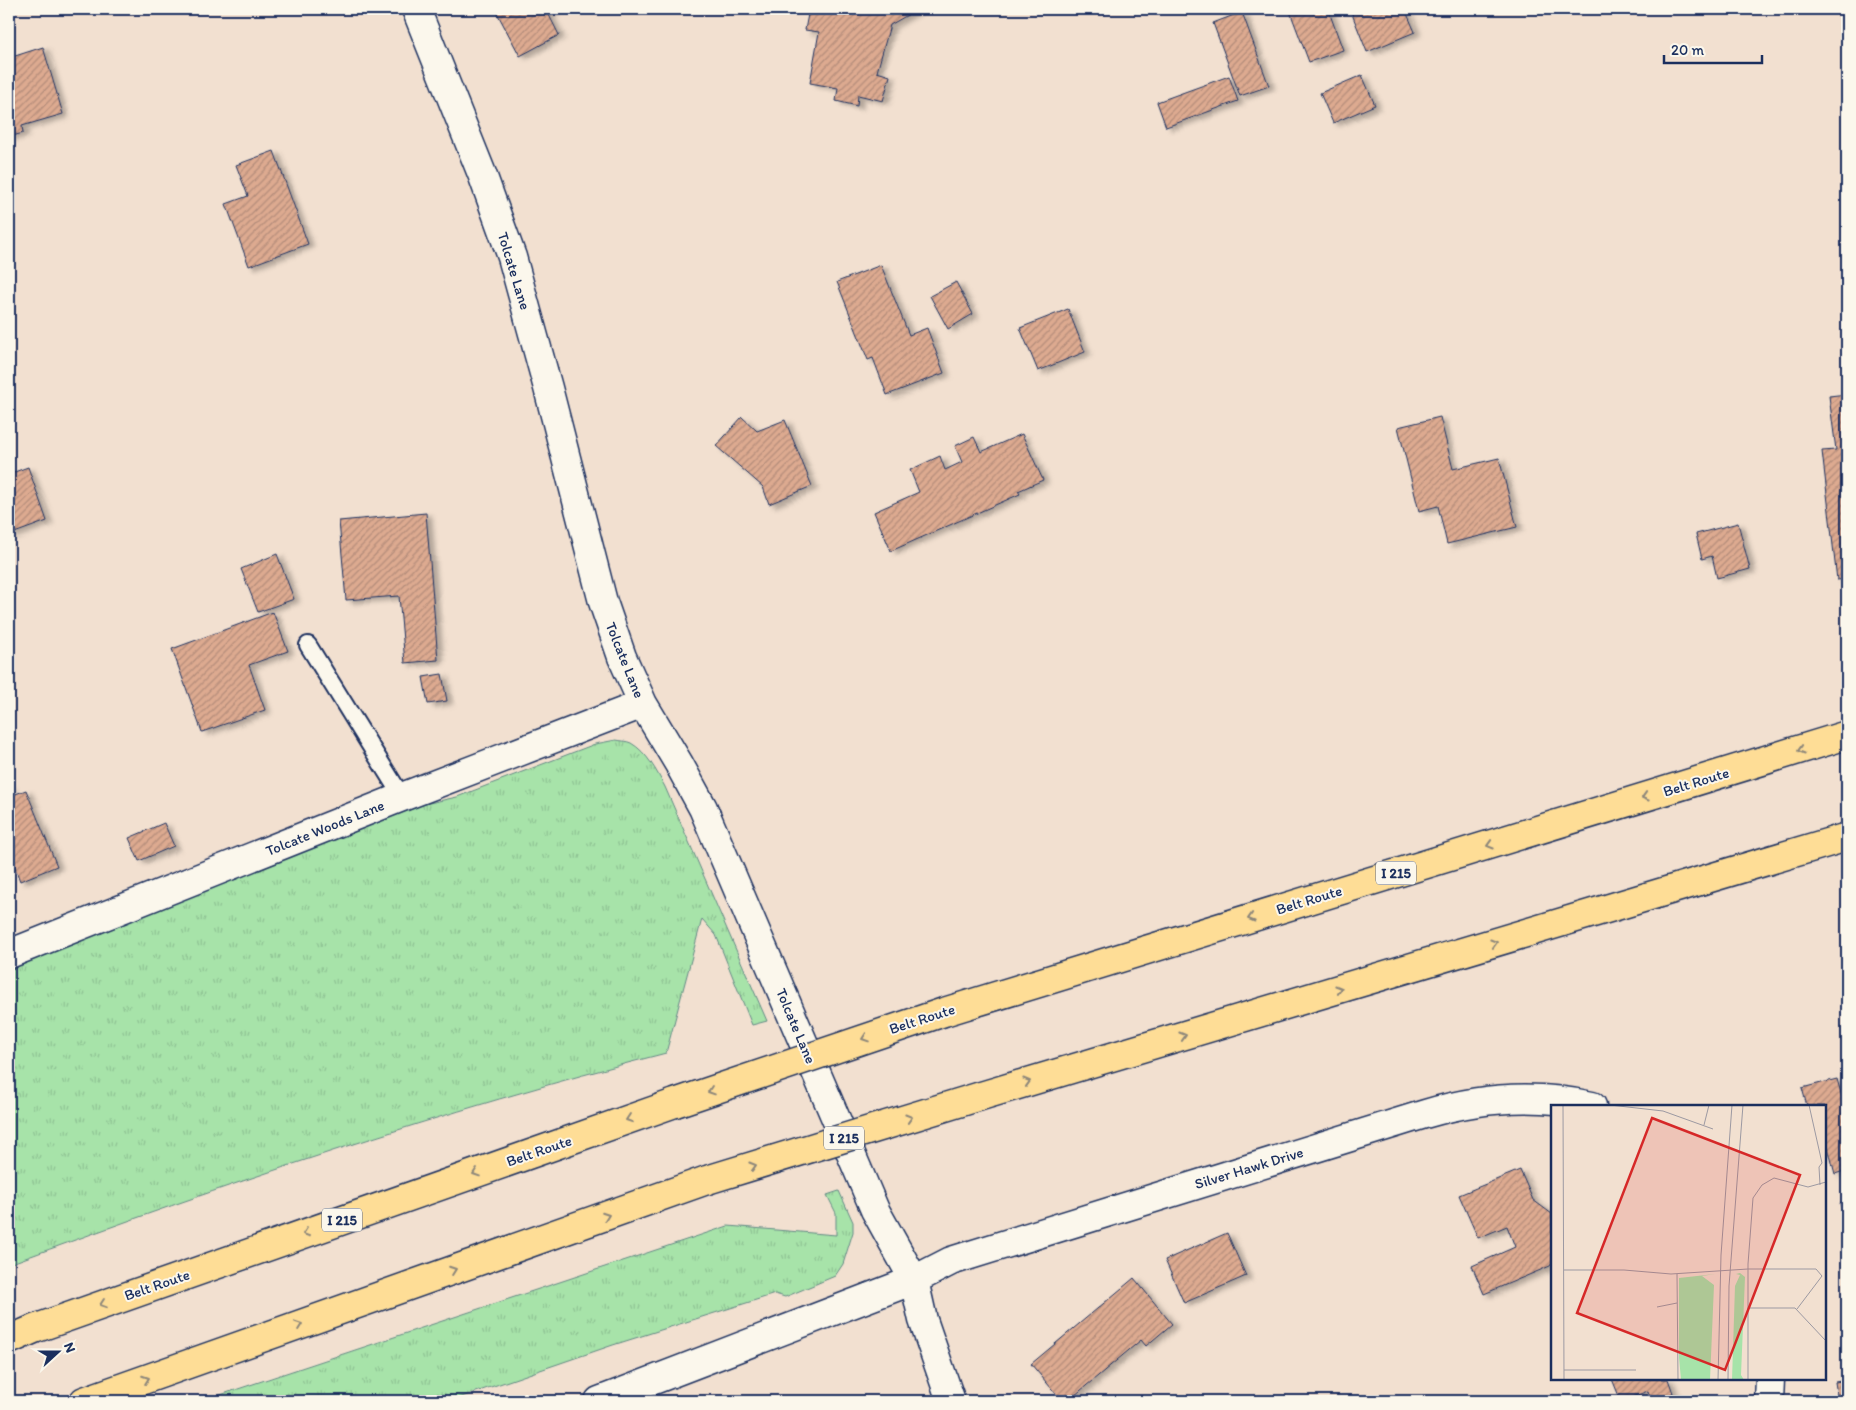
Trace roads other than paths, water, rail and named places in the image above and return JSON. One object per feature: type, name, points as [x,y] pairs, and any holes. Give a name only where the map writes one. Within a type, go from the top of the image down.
[{"type":"highway","name":"Belt Route","points":[[9,1340],[44,1325],[675,1103],[944,1012],[1847,735]]},
{"type":"highway","name":"I 215","points":[[84,1401],[707,1180],[1847,837]]},
{"type":"street","name":"Tolcate Lane","points":[[416,9],[482,174],[512,257],[548,388],[602,602],[622,656],[643,704],[703,808],[875,1210],[914,1280],[923,1320],[951,1401]]},
{"type":"street","name":"Tolcate Woods Lane","points":[[9,954],[402,797],[643,704]]},
{"type":"street","name":"Silver Hawk Drive","points":[[914,1280],[950,1261],[1455,1105],[1517,1097],[1550,1099],[1586,1105]]},
{"type":"street","points":[[599,1401],[914,1280]]},
{"type":"street","points":[[1769,1401],[1770,1380]]},
{"type":"lane","points":[[308,645],[402,797]]}]
